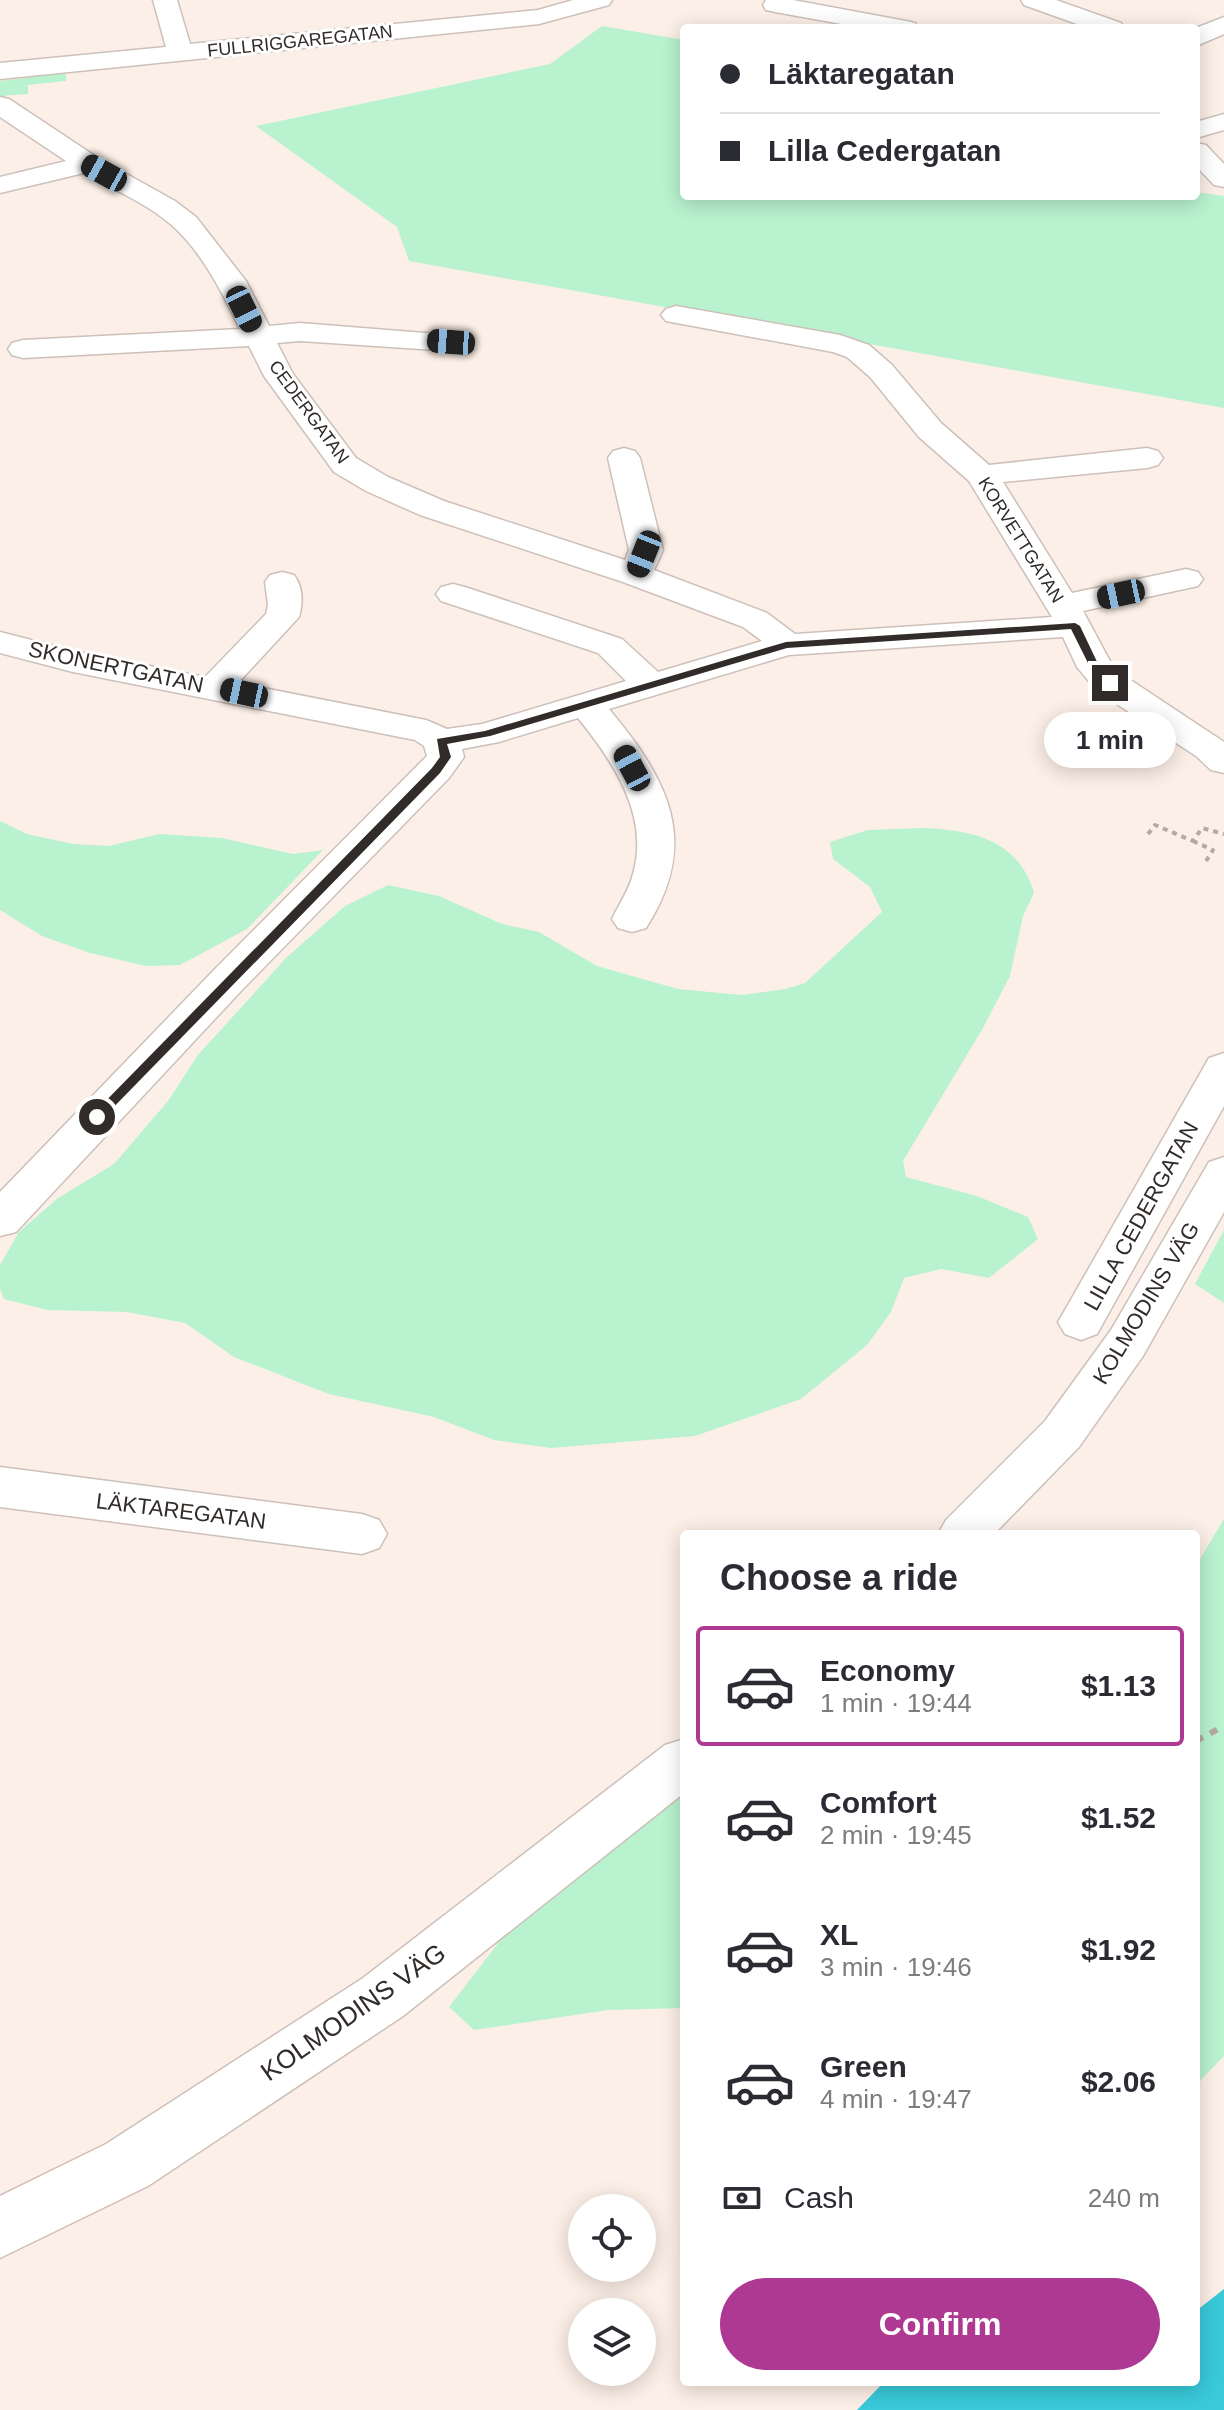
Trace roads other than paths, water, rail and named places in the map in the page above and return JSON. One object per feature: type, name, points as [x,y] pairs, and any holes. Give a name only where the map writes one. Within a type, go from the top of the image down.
[{"type":"street","name":"FULLRIGGAREGATAN","points":[[165,0],[180,53]]},
{"type":"street","name":"FULLRIGGAREGATAN","points":[[410,0],[420,29]]},
{"type":"street","name":"FULLRIGGAREGATAN","points":[[0,71],[539,17],[600,0]]},
{"type":"street","points":[[781,0],[775,5],[883,24]]},
{"type":"street","points":[[1033,0],[1101,24]]},
{"type":"street","points":[[1200,36],[1224,24]]},
{"type":"street","name":"CEDERGATAN","points":[[0,105],[88,164],[165,207],[186,223],[218,262],[283,381],[345,465],[432,508],[635,575],[755,620],[786,645]]},
{"type":"street","points":[[1200,129],[1224,122]]},
{"type":"street","points":[[1200,155],[1224,179]]},
{"type":"street","points":[[0,185],[88,164]]},
{"type":"street","name":"KORVETTGATAN","points":[[676,315],[850,347],[893,384],[930,430],[982,475],[1068,616]]},
{"type":"street","points":[[23,349],[300,332],[451,342]]},
{"type":"street","points":[[624,458],[646,550],[635,575]]},
{"type":"street","points":[[982,475],[1147,458]]},
{"type":"street","points":[[0,1220],[227,981],[436,770],[446,757],[441,741],[486,734],[786,645],[1068,616],[1186,579]]},
{"type":"street","points":[[215,687],[282,617],[285,605],[282,582]]},
{"type":"street","points":[[453,594],[610,646],[652,686]]},
{"type":"street","points":[[1068,616],[1095,667],[1110,683],[1209,748],[1224,762]]},
{"type":"street","name":"SKONERTGATAN","points":[[0,642],[73,661],[426,731],[441,741]]},
{"type":"street","points":[[586,705],[618,742],[655,820],[653,874],[632,919]]},
{"type":"street","name":"LILLA CEDERGATAN","points":[[1081,1322],[1224,1068]]},
{"type":"street","name":"KOLMODINS VÄG","points":[[967,1530],[1062,1434],[1127,1343],[1224,1173]]},
{"type":"street","name":"LÄKTAREGATAN","points":[[0,1487],[362,1534]]},
{"type":"street","name":"KOLMODINS VÄG","points":[[0,2228],[127,2165],[383,1997],[680,1765]]},
{"type":"water","points":[[1224,2289],[1224,2410],[857,2410],[880,2386],[1200,2386],[1200,2308]]}]
